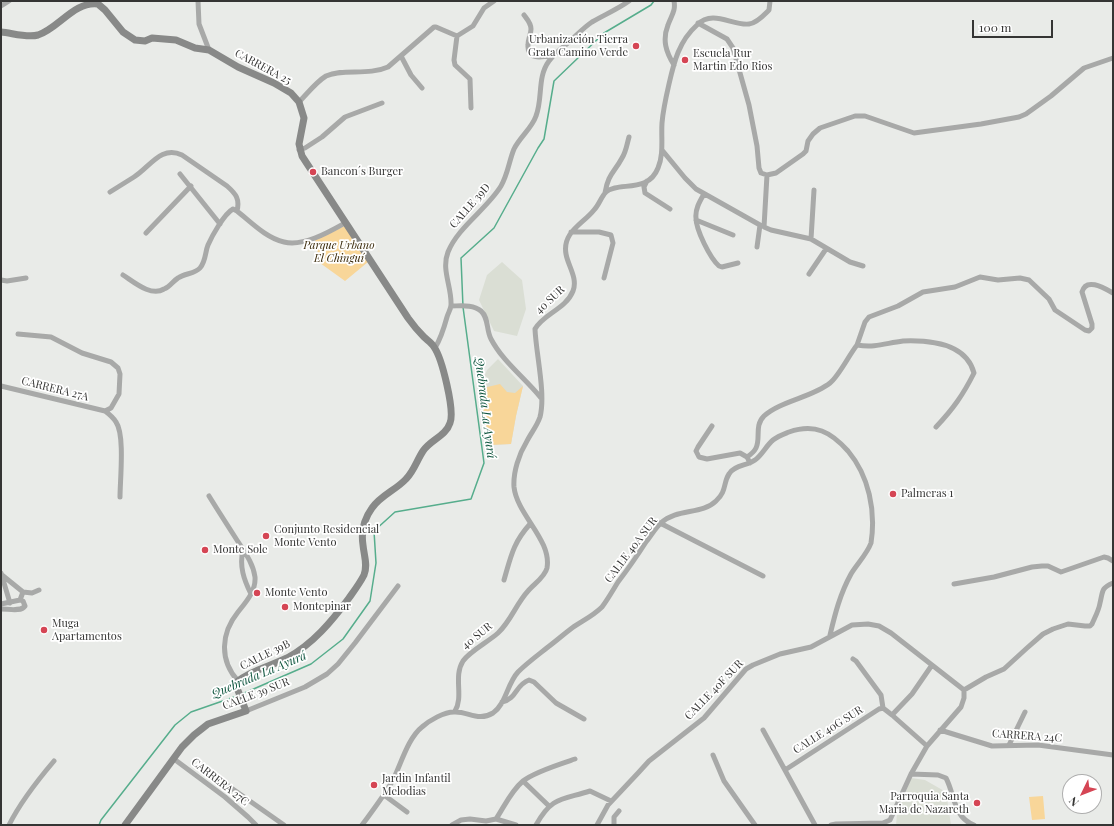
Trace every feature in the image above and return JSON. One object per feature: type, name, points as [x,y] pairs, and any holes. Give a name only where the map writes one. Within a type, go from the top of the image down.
[{"type":"street","points":[[198,1],[199,24],[209,50]]},
{"type":"street","points":[[457,36],[473,26],[484,8],[494,1]]},
{"type":"street","name":"CALLE 39D","points":[[451,306],[446,272],[446,258],[448,250],[461,231],[492,197],[508,172],[515,148],[536,116],[543,71],[554,55],[584,28],[629,1]]},
{"type":"street","points":[[674,1],[674,13],[667,27],[665,38],[666,50],[674,65]]},
{"type":"street","points":[[605,192],[612,189],[639,184],[648,180],[658,169],[662,150],[663,116],[674,65],[678,51],[684,40],[698,23],[712,18],[750,24],[769,10],[770,1]]},
{"type":"street","name":"CARRERA 25","points":[[1,32],[27,36],[39,35],[68,14],[94,4],[102,7],[123,32],[135,40],[140,41],[152,38],[176,40],[209,50],[238,67],[284,89],[299,102]]},
{"type":"street","points":[[524,15],[531,28],[528,51],[532,56],[538,58],[554,55]]},
{"type":"street","points":[[698,23],[727,39],[733,48],[749,105],[757,146],[759,168],[761,173],[767,175],[776,173],[803,154],[806,150],[808,141],[813,134],[820,128],[836,121],[854,116],[865,116],[914,134],[1018,117],[1026,114],[1052,96],[1084,68],[1113,58]]},
{"type":"street","points":[[457,36],[434,27],[388,67],[381,70],[334,74],[319,82],[299,102],[304,118],[299,139],[299,150],[408,318],[435,348],[442,336],[451,306],[473,307],[485,315],[490,338],[497,349],[541,398]]},
{"type":"street","points":[[457,36],[454,60],[455,65],[470,79],[471,108]]},
{"type":"street","points":[[401,56],[407,70],[422,88]]},
{"type":"street","points":[[299,150],[322,137],[345,117],[382,103]]},
{"type":"street","points":[[571,232],[593,212],[605,192],[609,175],[623,157],[629,137]]},
{"type":"street","points":[[662,150],[685,178],[696,189],[704,194],[762,226],[771,230],[811,239],[850,262],[863,266]]},
{"type":"street","points":[[110,192],[134,177],[161,155],[175,152],[182,155],[227,186],[233,192],[238,201],[237,211]]},
{"type":"street","points":[[180,174],[220,224]]},
{"type":"street","points":[[756,247],[762,226],[767,175]]},
{"type":"street","points":[[648,180],[644,187],[645,193],[670,209]]},
{"type":"street","points":[[146,233],[191,186]]},
{"type":"street","points":[[811,239],[814,190]]},
{"type":"street","points":[[704,194],[697,209],[696,220],[700,233],[717,264],[722,267],[738,263]]},
{"type":"street","points":[[123,275],[153,292],[162,290],[180,277],[198,270],[202,266],[208,244],[229,211],[233,209],[273,238],[285,243],[296,243],[308,240],[325,234],[346,223]]},
{"type":"street","points":[[696,220],[732,235]]},
{"type":"street","points":[[571,232],[599,232],[612,235],[614,243],[604,278]]},
{"type":"street","name":"40 SUR","points":[[455,711],[458,706],[459,668],[464,660],[500,631],[509,620],[522,598],[543,576],[547,569],[546,553],[518,500],[514,490],[514,480],[520,455],[540,417],[541,398],[535,329],[538,324],[562,305],[573,292],[575,284],[565,252],[566,243],[571,232]]},
{"type":"street","points":[[809,274],[826,248]]},
{"type":"street","points":[[747,457],[755,450],[758,426],[766,415],[831,382],[857,345],[865,322],[869,317],[898,306],[923,292],[955,287],[980,277],[998,280],[1020,278],[1029,280],[1046,296],[1055,310],[1085,330],[1089,331],[1092,328],[1092,324],[1082,292],[1083,288],[1088,284],[1093,284],[1113,293]]},
{"type":"street","points":[[1,280],[7,281],[26,278]]},
{"type":"street","points":[[18,334],[51,337],[82,354],[110,362],[118,368],[120,374],[118,394],[111,408],[105,411],[113,417],[120,432],[120,497]]},
{"type":"street","points":[[857,345],[868,347],[902,342],[930,341],[950,347],[964,354],[972,366],[974,373],[960,399],[936,427]]},
{"type":"street","name":"CALLE 39B","points":[[237,684],[248,674],[287,657],[300,650],[310,642],[341,609],[363,576],[366,568],[362,545],[363,528],[371,508],[379,499],[406,479],[413,470],[422,451],[446,430],[450,423],[452,414],[450,397],[435,348]]},
{"type":"street","name":"CARRERA 27A","points":[[1,386],[105,411]]},
{"type":"street","points":[[712,426],[696,451],[699,457],[707,459],[740,452],[747,457],[750,463]]},
{"type":"street","name":"CALLE 40A SUR","points":[[455,711],[474,716],[482,716],[494,712],[502,702],[512,680],[527,664],[572,628],[594,615],[602,607],[660,523],[680,513],[704,509],[710,506],[720,498],[723,493],[729,473],[756,459],[775,439],[797,429],[812,428],[827,432],[840,442],[851,454],[866,482],[871,496],[871,543],[840,596],[830,636]]},
{"type":"street","points":[[209,496],[248,556],[254,572],[254,586],[251,594],[231,620],[227,629],[224,649],[226,661],[237,684],[246,711]]},
{"type":"street","points":[[660,523],[763,576]]},
{"type":"street","points":[[504,580],[514,546],[530,524]]},
{"type":"street","points":[[243,550],[241,566],[244,580],[251,594]]},
{"type":"street","points":[[954,584],[994,577],[1032,567],[1048,566],[1061,572],[1104,557],[1113,561]]},
{"type":"street","points":[[1,574],[23,592],[32,593],[39,590]]},
{"type":"street","points":[[1,574],[11,608]]},
{"type":"street","points":[[964,690],[986,677],[1004,669],[1043,634],[1068,624],[1090,626],[1100,604],[1104,588],[1113,583]]},
{"type":"street","name":"CALLE 39 SUR","points":[[125,825],[189,740],[204,727],[305,687],[328,674],[355,643],[398,586]]},
{"type":"street","points":[[20,600],[23,592]]},
{"type":"street","points":[[1,604],[20,600],[25,603],[24,608],[20,610],[11,608],[1,609]]},
{"type":"street","name":"CALLE 40F SUR","points":[[597,825],[611,801],[649,761],[704,718],[746,669],[753,665],[780,654],[811,646],[852,625],[868,624],[879,626],[891,633],[932,664]]},
{"type":"street","points":[[853,660],[856,661],[881,695],[883,708],[927,746]]},
{"type":"street","points":[[892,715],[912,694],[932,664],[964,690]]},
{"type":"street","points":[[502,702],[510,700],[523,682],[529,680],[534,682],[556,703],[584,719]]},
{"type":"street","points":[[831,825],[887,822],[890,820],[927,746],[961,707],[964,698],[964,690]]},
{"type":"street","name":"CALLE 40G SUR","points":[[785,770],[879,709],[883,708]]},
{"type":"street","points":[[362,825],[384,795],[399,768],[414,735],[421,727],[431,720],[455,711]]},
{"type":"street","points":[[1010,745],[1025,712]]},
{"type":"street","points":[[763,730],[815,825]]},
{"type":"street","name":"CARRERA 24C","points":[[940,730],[992,746],[1038,745],[1113,755]]},
{"type":"street","points":[[713,755],[724,780],[755,825]]},
{"type":"street","name":"CARRERA 27C","points":[[174,759],[225,798],[255,824]]},
{"type":"street","points":[[496,820],[510,797],[523,781],[545,770],[574,759]]},
{"type":"street","points":[[9,825],[29,790],[54,761]]},
{"type":"street","points":[[912,774],[938,775],[946,778],[956,809],[962,818],[968,823],[974,825]]},
{"type":"street","points":[[523,781],[549,806]]},
{"type":"street","points":[[227,785],[284,825]]},
{"type":"street","points":[[225,798],[229,791],[234,790]]},
{"type":"street","points":[[536,825],[544,811],[549,806],[567,796],[590,790],[611,801]]},
{"type":"street","points":[[384,795],[407,812]]},
{"type":"street","points":[[614,825],[614,817],[619,811]]},
{"type":"street","points":[[452,825],[465,819],[486,821],[496,820],[516,825]]},
{"type":"shaded area","points":[[502,262],[522,280],[526,309],[517,336],[494,331],[479,300],[487,275]]},
{"type":"shaded area","points":[[498,359],[523,386],[511,444],[490,445],[479,389],[487,370]]},
{"type":"shaded area","points":[[911,778],[925,780],[946,792],[951,825],[896,825],[897,814]]},
{"type":"green space","name":"Parque Urbano El Chinguí","points":[[345,226],[368,262],[345,281],[320,263],[315,240]]},
{"type":"green space","points":[[500,384],[507,392],[515,393],[523,386],[511,444],[490,445],[479,389]]},
{"type":"green space","points":[[1043,796],[1045,819],[1032,820],[1029,797]]},
{"type":"waterway","name":"Quebrada La Ayurá","points":[[242,694],[311,664],[343,639],[370,601],[376,563],[374,531],[395,512],[471,499],[484,463],[463,307],[461,258],[494,228],[544,139],[554,81],[604,33],[651,5],[654,1]]},
{"type":"waterway","name":"Quebrada La Ayurá","points":[[99,825],[101,820],[175,725],[191,712],[237,696]]},
{"type":"place","name":"Urbanización Tierra Grata Camino Verde","points":[[636,46]]},
{"type":"place","name":"Escuela Rur Martin Edo Rios","points":[[685,60]]},
{"type":"place","name":"Bancon´s Burger","points":[[313,172]]},
{"type":"place","name":"Palmeras 1","points":[[893,494]]},
{"type":"place","name":"Conjunto Residencial Monte Vento","points":[[266,536]]},
{"type":"place","name":"Monte Sole","points":[[205,550]]},
{"type":"place","name":"Monte Vento","points":[[257,593]]},
{"type":"place","name":"Montepinar","points":[[285,607]]},
{"type":"place","name":"Muga Apartamentos","points":[[44,630]]},
{"type":"place","name":"Jardin Infantil Melodias","points":[[374,785]]},
{"type":"place","name":"Parroquia Santa Maria de Nazareth","points":[[977,803]]}]
